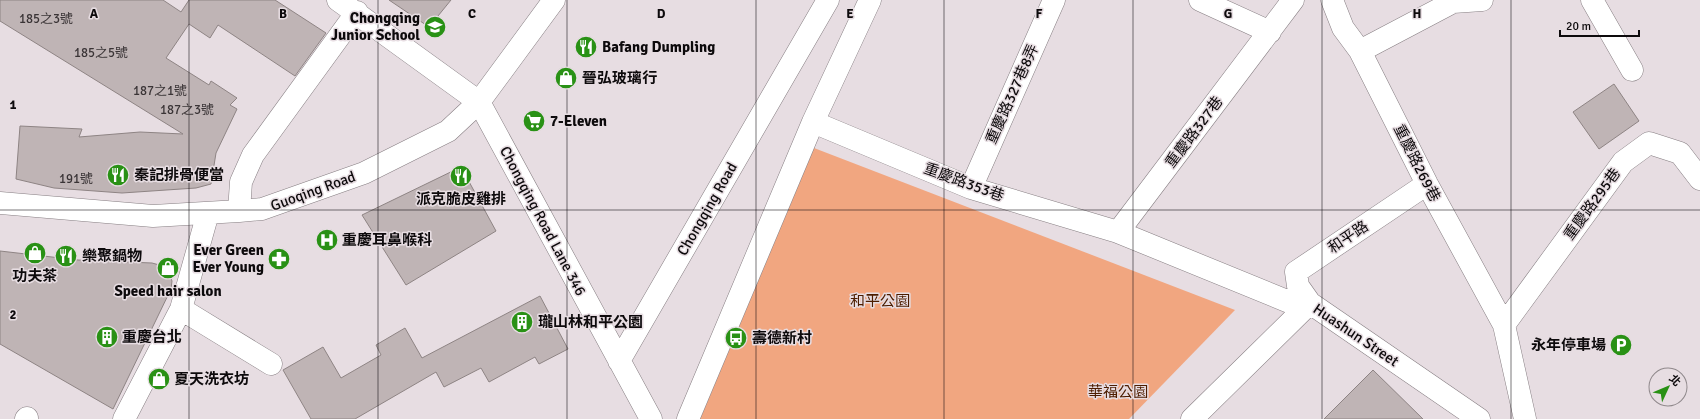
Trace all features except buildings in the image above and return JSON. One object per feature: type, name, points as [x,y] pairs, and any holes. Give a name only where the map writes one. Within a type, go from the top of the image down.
[{"type":"street","points":[[338,0],[357,12],[479,102]]},
{"type":"street","name":"Guoqing Road","points":[[0,203],[153,216],[239,211],[262,209],[364,173],[448,132],[479,102],[554,0]]},
{"type":"street","name":"Chongqing Road","points":[[619,361],[828,0]]},
{"type":"street","points":[[688,419],[813,122],[870,0]]},
{"type":"street","name":"重慶路327巷8弄","points":[[971,188],[1054,0]]},
{"type":"street","points":[[1200,0],[1270,32]]},
{"type":"street","name":"重慶路327巷","points":[[1118,232],[1293,0]]},
{"type":"street","name":"重慶路269巷","points":[[1332,0],[1343,28],[1360,51],[1427,184],[1504,325],[1525,419]]},
{"type":"street","points":[[1360,51],[1453,2],[1482,0]]},
{"type":"street","points":[[1592,0],[1632,70]]},
{"type":"street","points":[[239,211],[241,182],[253,155],[357,12]]},
{"type":"street","name":"Chongqing Road Lane 346","points":[[479,102],[619,361]]},
{"type":"street","name":"重慶路353巷","points":[[813,122],[971,188],[1118,232],[1307,305]]},
{"type":"street","name":"重慶路295巷","points":[[1504,325],[1623,162],[1628,158],[1649,143],[1680,153],[1700,179]]},
{"type":"street","name":"和平路","points":[[1307,305],[1298,286],[1296,272],[1427,184]]},
{"type":"street","points":[[124,419],[180,309],[208,213]]},
{"type":"street","name":"Huashun Street","points":[[1192,419],[1307,305],[1479,419]]},
{"type":"street","points":[[180,309],[271,364]]},
{"type":"street","points":[[619,361],[651,419]]},
{"type":"green space","name":"和平公園","points":[[814,148],[1235,310],[1129,419],[700,419]]},
{"type":"place","name":"Chongqing Junior School","points":[[435,27]]},
{"type":"place","name":"Bafang Dumpling","points":[[586,47]]},
{"type":"place","name":"晉弘玻璃行","points":[[566,78]]},
{"type":"place","name":"7-Eleven","points":[[534,121]]},
{"type":"place","name":"秦記排骨便當","points":[[118,175]]},
{"type":"place","name":"派克脆皮雞排","points":[[461,176]]},
{"type":"place","name":"重慶耳鼻喉科","points":[[327,240]]},
{"type":"place","name":"功夫茶","points":[[35,253]]},
{"type":"place","name":"樂聚鍋物","points":[[66,256]]},
{"type":"place","name":"Ever Green Ever Young","points":[[279,259]]},
{"type":"place","name":"Speed hair salon","points":[[168,268]]},
{"type":"place","name":"瓏山林和平公園","points":[[522,322]]},
{"type":"place","name":"重慶台北","points":[[107,337]]},
{"type":"place","name":"壽德新村","points":[[736,338]]},
{"type":"place","name":"永年停車場","points":[[1621,345]]},
{"type":"place","name":"夏天洗衣坊","points":[[159,379]]},
{"type":"park label","name":"華福公園","points":[[1118,392]]}]
